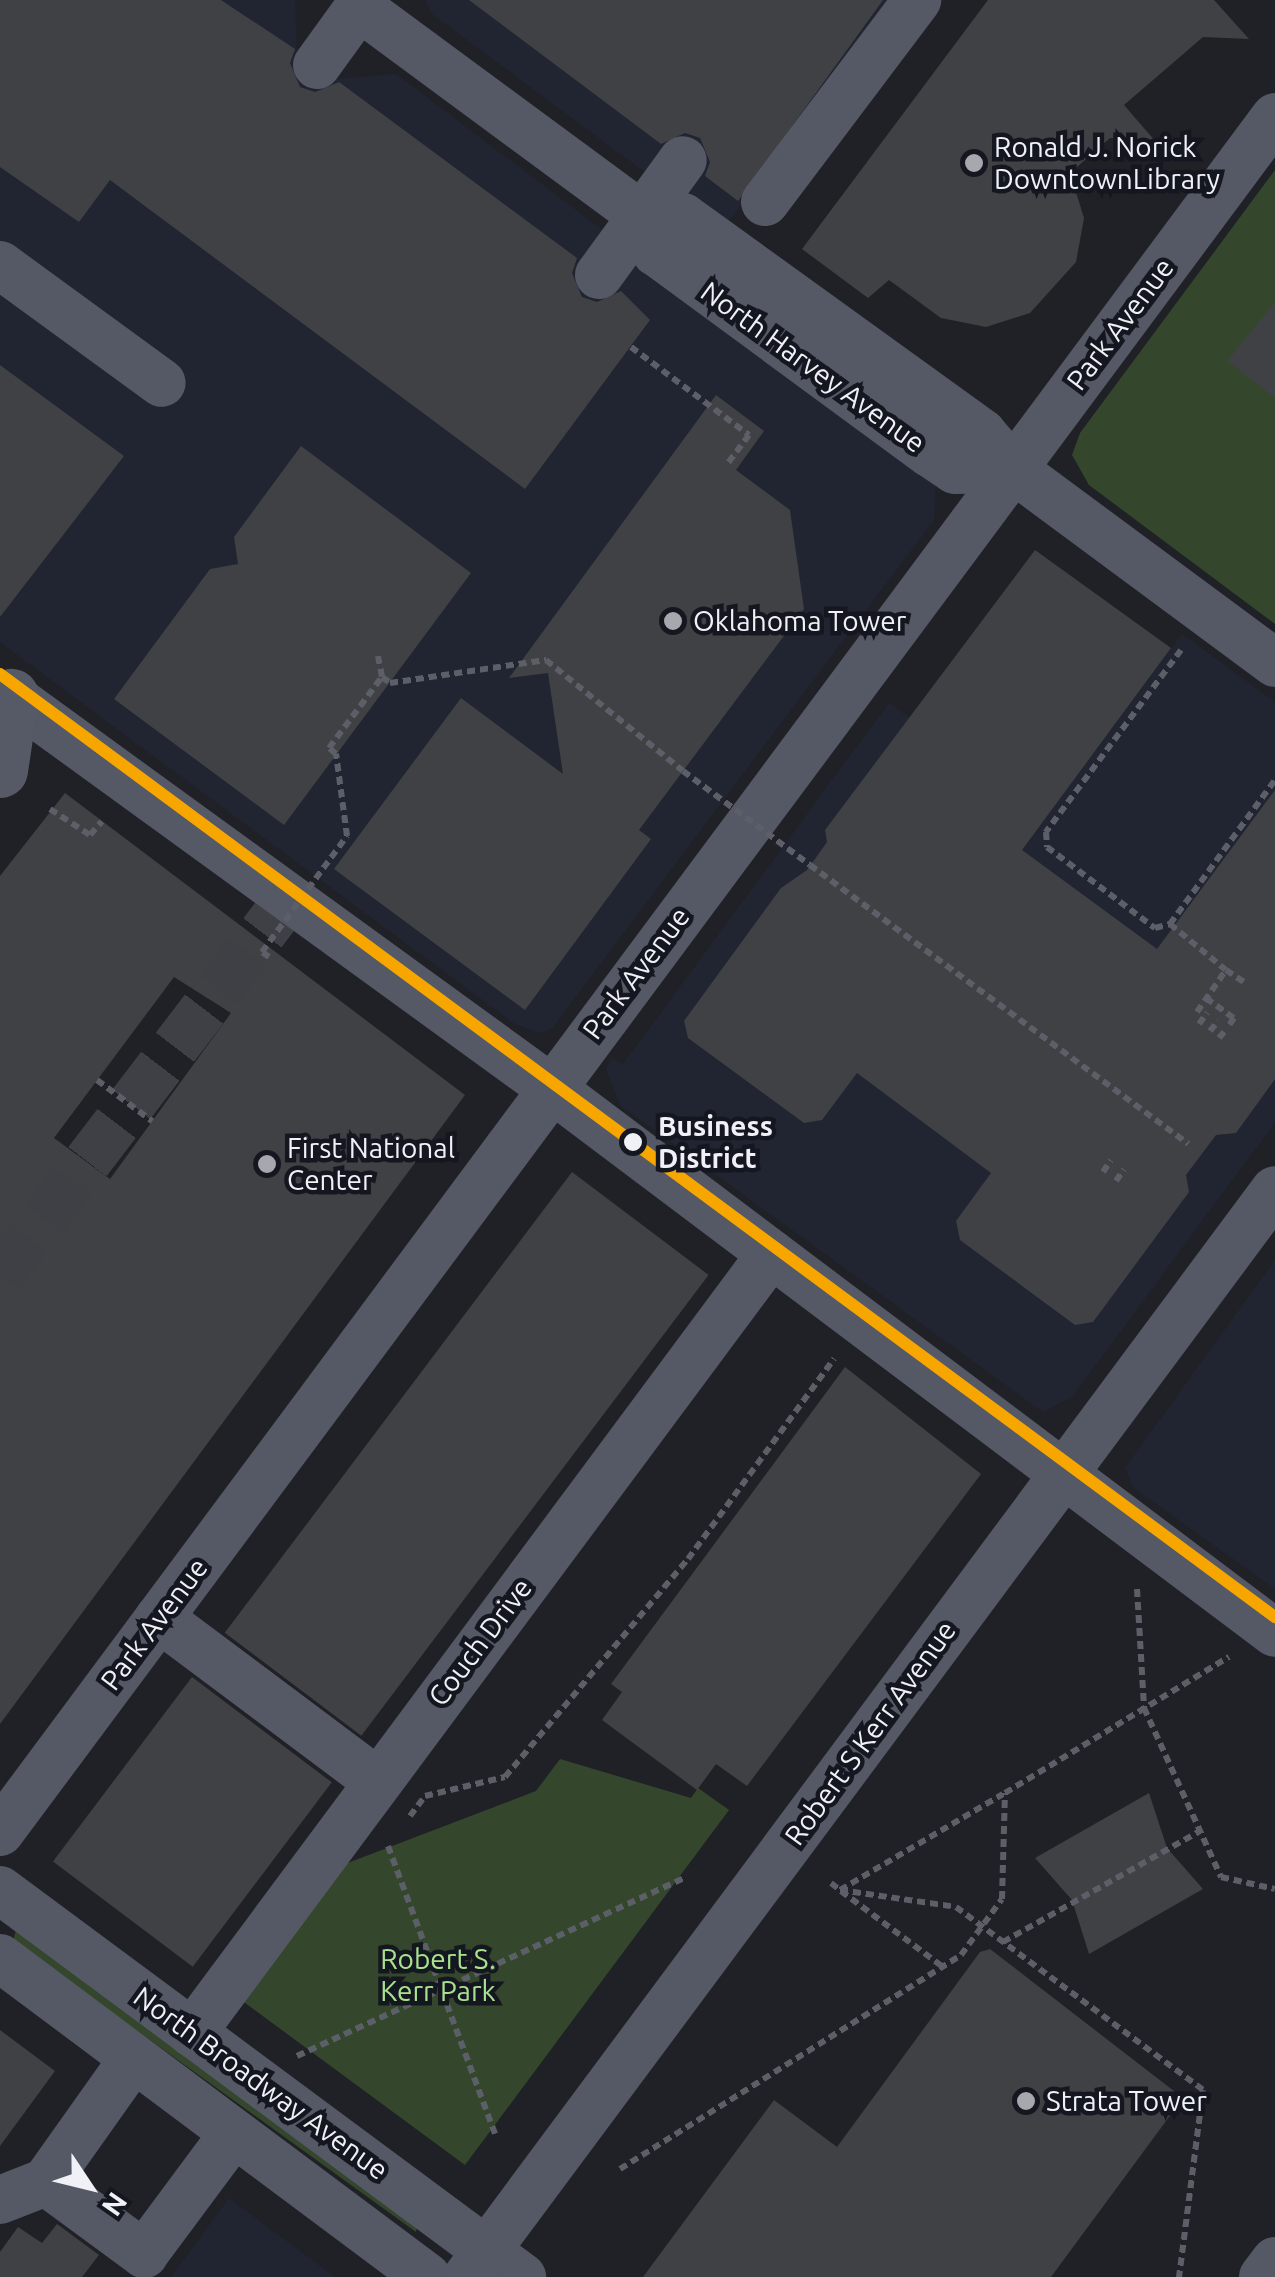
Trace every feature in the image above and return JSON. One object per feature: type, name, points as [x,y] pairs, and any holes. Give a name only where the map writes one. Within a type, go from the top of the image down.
[{"type":"main road","points":[[0,770],[3,694]]},
{"type":"street","points":[[766,202],[916,0]]},
{"type":"street","points":[[317,65],[362,4]]},
{"type":"street","name":"North Harvey Avenue","points":[[362,4],[642,216],[683,217],[982,433],[1013,469],[1275,664]]},
{"type":"street","name":"Park Avenue","points":[[0,1832],[1275,117]]},
{"type":"street","points":[[599,275],[684,160]]},
{"type":"street","points":[[0,264],[162,383]]},
{"type":"street","points":[[3,694],[551,1088],[1275,1633]]},
{"type":"street","name":"Robert S Kerr Avenue","points":[[492,2268],[1062,1473],[1275,1190]]},
{"type":"street","name":"Couch Drive","points":[[192,2032],[771,1254]]},
{"type":"street","points":[[158,1618],[378,1781]]},
{"type":"street","name":"North Broadway Avenue","points":[[0,1890],[192,2032],[492,2268]]},
{"type":"street","name":"North Broadway Avenue","points":[[0,1958],[427,2277]]},
{"type":"street","points":[[0,2200],[46,2182],[133,2059]]},
{"type":"street","points":[[46,2182],[143,2266],[232,2134]]},
{"type":"street","points":[[1263,2277],[1275,2260]]},
{"type":"path","points":[[631,347],[748,435],[728,463]]},
{"type":"path","points":[[1181,650],[1046,832],[1047,847],[1155,928],[1170,924],[1275,780]]},
{"type":"path","points":[[378,656],[382,677],[390,683],[546,660],[683,771],[1188,1144]]},
{"type":"path","points":[[268,957],[262,952],[347,836],[336,754],[329,748],[382,677]]},
{"type":"path","points":[[50,810],[90,835],[102,821]]},
{"type":"path","points":[[1170,924],[1244,982]]},
{"type":"path","points":[[1197,1012],[1226,970]]},
{"type":"path","points":[[1206,998],[1234,1018],[1224,1032]]},
{"type":"path","points":[[1199,1024],[1206,1013]]},
{"type":"path","points":[[1210,1031],[1218,1021]]},
{"type":"path","points":[[97,1080],[152,1121]]},
{"type":"path","points":[[1103,1172],[1111,1160]]},
{"type":"path","points":[[1116,1181],[1124,1170]]},
{"type":"path","points":[[406,1822],[426,1796],[504,1778],[688,1559],[834,1359]]},
{"type":"path","points":[[1137,1589],[1144,1708],[1220,1877],[1275,1889]]},
{"type":"path","points":[[840,1890],[1229,1657]]},
{"type":"path","points":[[620,2170],[943,1967],[1002,1898],[1004,1793]]},
{"type":"path","points":[[1003,1942],[1200,1832]]},
{"type":"path","points":[[396,1836],[386,1849],[495,2134]]},
{"type":"path","points":[[297,2056],[687,1877]]},
{"type":"path","points":[[831,1883],[943,1967]]},
{"type":"path","points":[[840,1890],[956,1907],[1203,2090],[1179,2277]]},
{"type":"shaded area","points":[[0,0],[295,0],[297,51],[335,79],[396,74],[936,482],[934,520],[552,1028],[540,1033],[515,1024],[0,642]]},
{"type":"shaded area","points":[[425,0],[894,0],[728,222],[638,167],[432,14]]},
{"type":"shaded area","points":[[1182,634],[1275,702],[1275,1122],[1072,1397],[1043,1412],[620,1105],[606,1069],[612,1058],[623,1064],[889,703],[1045,818]]},
{"type":"shaded area","points":[[1275,1260],[1275,1589],[1134,1488],[1125,1468]]},
{"type":"shaded area","points":[[229,2198],[335,2277],[171,2277]]},
{"type":"green space","points":[[1275,170],[1275,624],[1089,485],[1072,455],[1080,433]]},
{"type":"green space","name":"Robert S. Kerr Park","points":[[560,1759],[691,1798],[698,1788],[729,1810],[465,2165],[237,1997],[332,1869],[536,1791]]},
{"type":"green space","points":[[16,1930],[417,2225],[416,2232],[13,1941]]},
{"type":"building","points":[[0,0],[221,0],[295,49],[290,63],[300,87],[315,92],[339,82],[577,258],[572,273],[582,297],[597,302],[621,291],[650,320],[525,489],[110,180],[79,222],[0,167]]},
{"type":"building","points":[[469,0],[883,0],[738,201],[705,176],[710,162],[700,138],[685,133],[661,144]]},
{"type":"building","name":"Ronald J. Norick DowntownLibrary","points":[[988,0],[1214,0],[1249,39],[1203,37],[1124,105],[1156,142],[1110,138],[1070,173],[1084,218],[1076,262],[1030,313],[986,327],[941,318],[889,280],[868,298],[802,249]]},
{"type":"building","points":[[1275,302],[1275,398],[1227,361]]},
{"type":"building","points":[[0,365],[124,456],[0,617]]},
{"type":"building","points":[[716,395],[764,431],[736,470],[790,510],[804,609],[639,830],[651,839],[525,1010],[334,869],[461,698],[563,774],[548,673],[509,678]]},
{"type":"building","points":[[301,446],[471,573],[284,825],[114,699],[210,569],[238,564],[234,537]]},
{"type":"building","points":[[1035,550],[1171,648],[1022,850],[1157,949],[1275,790],[1275,1079],[1236,1133],[1216,1135],[1186,1175],[1189,1192],[1093,1322],[1075,1325],[960,1240],[956,1221],[991,1173],[857,1073],[822,1120],[804,1123],[688,1038],[684,1021],[781,888],[807,870],[827,842],[825,830]]},
{"type":"building","points":[[65,793],[465,1095],[0,1724],[0,876]],"holes":[[[174,977],[231,1013],[110,1179],[54,1138]]]},
{"type":"building","points":[[572,1172],[709,1275],[361,1736],[225,1633]]},
{"type":"building","points":[[845,1367],[981,1474],[747,1786],[716,1764],[697,1790],[602,1720],[622,1692],[611,1684]]},
{"type":"building","points":[[192,1677],[332,1782],[193,1967],[53,1861]]},
{"type":"building","points":[[1149,1793],[1167,1848],[1203,1889],[1089,1954],[1072,1900],[1035,1858]]},
{"type":"building","points":[[990,1949],[1183,2098],[1051,2277],[643,2277],[774,2100],[837,2147],[980,1952]]},
{"type":"building","points":[[0,2030],[55,2071],[0,2146]]},
{"type":"building","points":[[57,2224],[99,2255],[82,2277],[0,2277],[0,2252],[18,2227],[42,2243]]},
{"type":"tunnel","points":[[0,1276],[291,896]]},
{"type":"transit line","points":[[0,674],[1275,1617]]},
{"type":"place","name":"Ronald J. Norick DowntownLibrary","points":[[974,163]]},
{"type":"place","name":"Oklahoma Tower","points":[[673,621]]},
{"type":"place","name":"Business District","points":[[633,1142]]},
{"type":"place","name":"First National Center","points":[[267,1164]]},
{"type":"place","name":"Strata Tower","points":[[1026,2101]]}]
